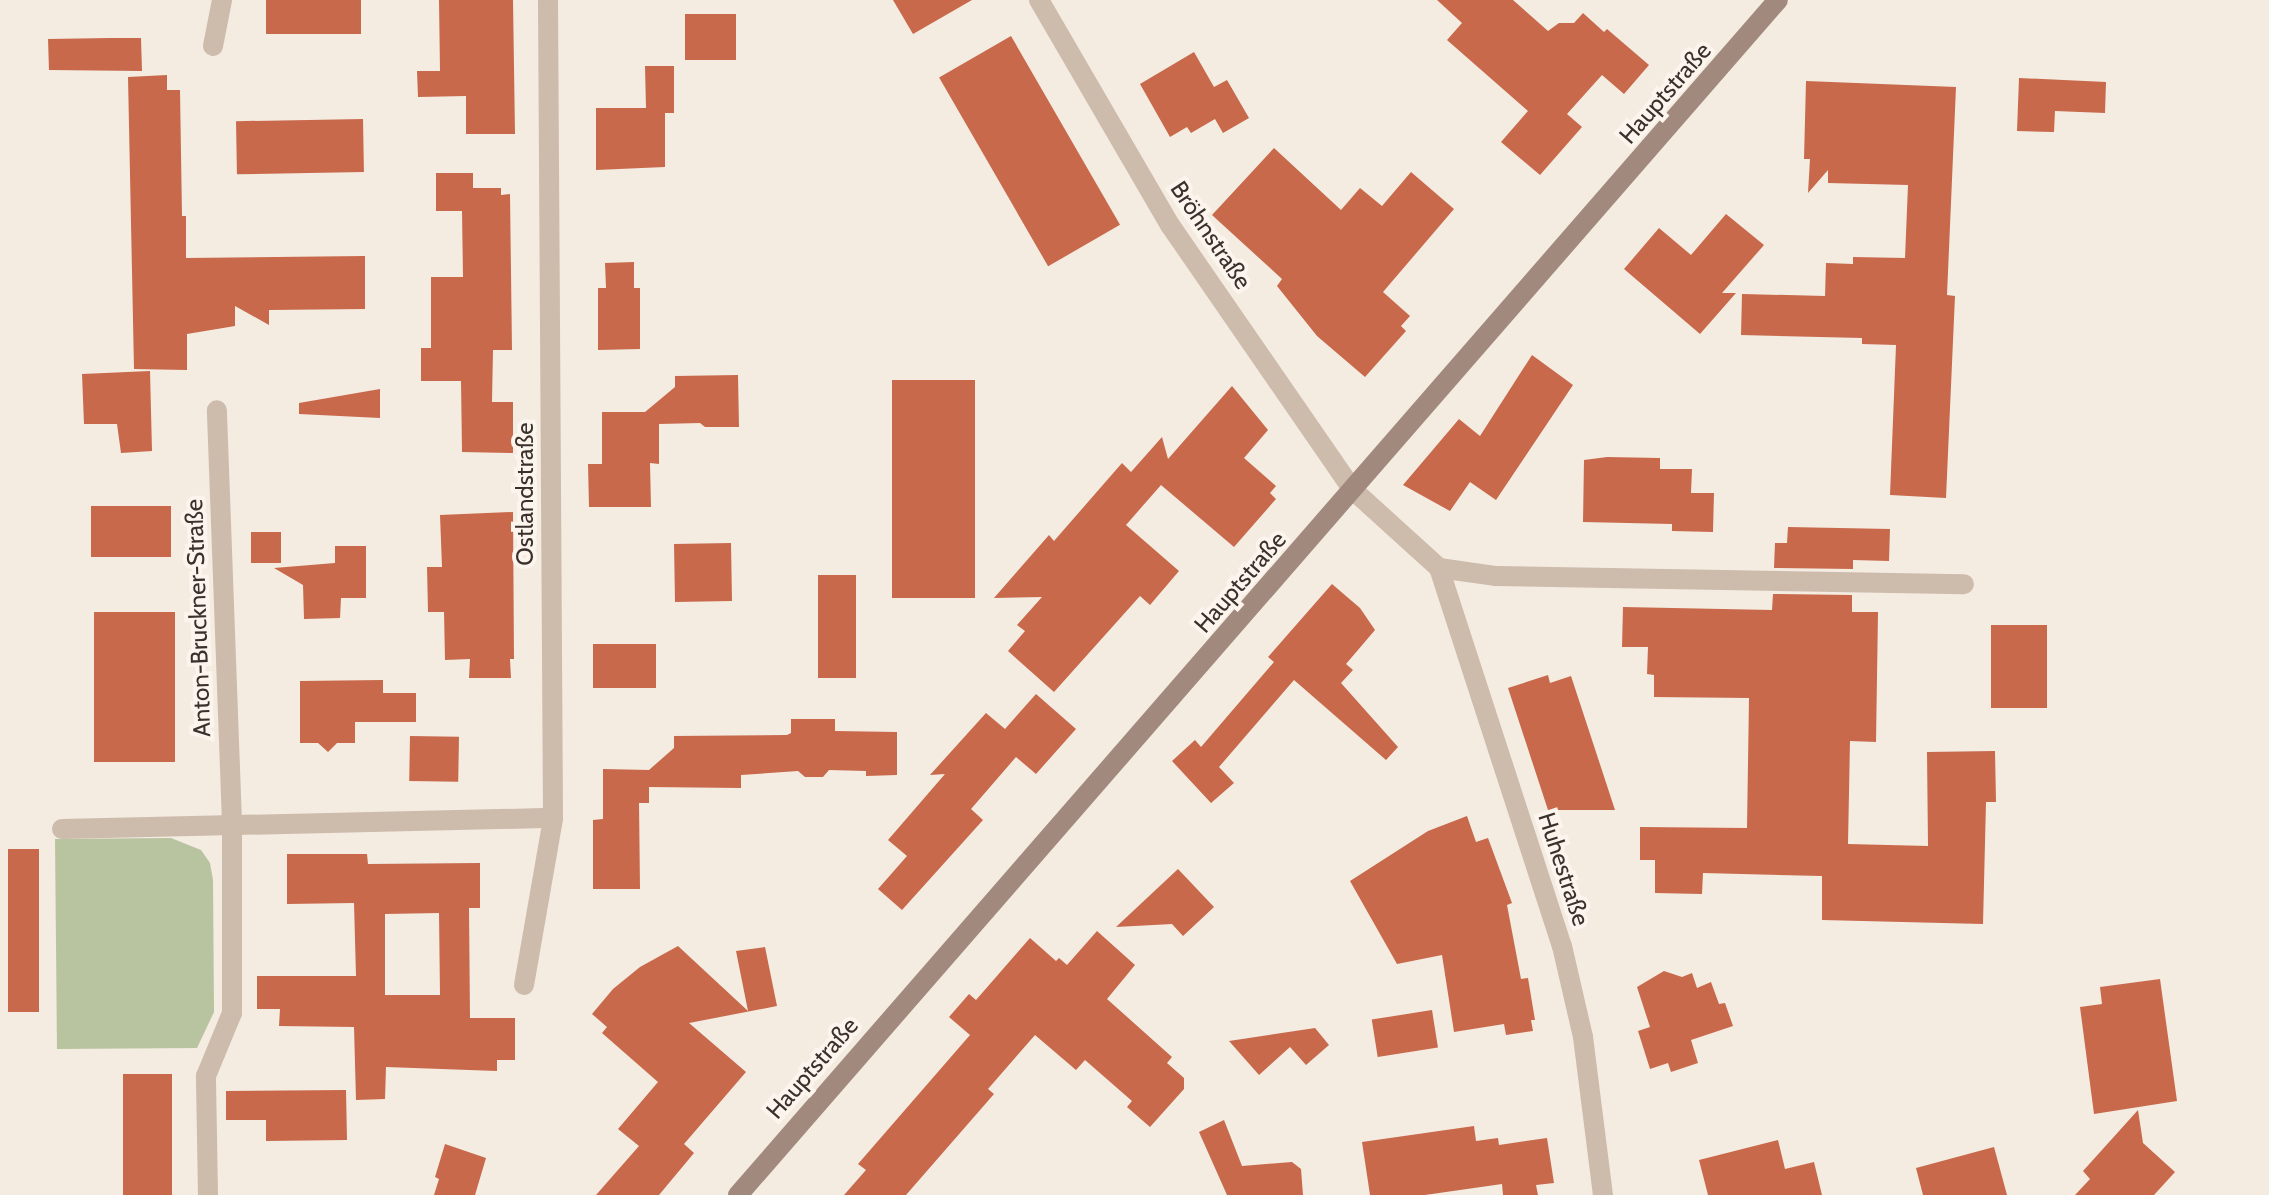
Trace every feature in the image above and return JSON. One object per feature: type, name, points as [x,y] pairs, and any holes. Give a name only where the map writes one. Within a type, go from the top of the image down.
[{"type":"street","points":[[213,46],[222,0]]},
{"type":"street","name":"Ostlandstraße","points":[[524,985],[553,818],[548,0]]},
{"type":"street","name":"Bröhnstraße","points":[[1039,0],[1170,225],[1353,490]]},
{"type":"street","name":"Hauptstraße","points":[[738,1195],[1778,0]]},
{"type":"street","name":"Anton-Bruckner-Straße","points":[[208,1195],[206,1076],[232,1013],[232,823],[217,410]]},
{"type":"street","name":"Huhestraße","points":[[1353,490],[1439,568],[1562,946],[1583,1037],[1603,1195]]},
{"type":"street","points":[[1439,568],[1496,576],[1964,584]]},
{"type":"street","points":[[62,829],[553,818]]},
{"type":"green space","points":[[171,838],[201,850],[210,863],[213,880],[214,1012],[197,1048],[57,1049],[55,839]]},
{"type":"building","points":[[266,0],[361,0],[361,34],[266,34]]},
{"type":"building","points":[[439,0],[513,0],[515,134],[466,134],[466,96],[418,97],[417,71],[440,71]]},
{"type":"building","points":[[893,0],[972,0],[913,34]]},
{"type":"building","points":[[1437,0],[1513,0],[1548,31],[1559,23],[1574,23],[1583,13],[1649,65],[1624,94],[1602,75],[1567,114],[1582,127],[1540,175],[1501,142],[1528,111],[1447,40],[1462,23]]},
{"type":"building","points":[[685,14],[736,14],[736,60],[685,60]]},
{"type":"building","points":[[1011,36],[1120,225],[1048,266],[939,78]]},
{"type":"building","points":[[141,38],[142,71],[49,70],[48,39]]},
{"type":"building","points":[[1194,52],[1214,87],[1227,80],[1249,118],[1223,133],[1215,119],[1191,133],[1187,127],[1170,137],[1140,84]]},
{"type":"building","points":[[645,66],[674,66],[674,113],[665,113],[665,167],[596,170],[596,108],[646,108]]},
{"type":"building","points":[[167,75],[167,90],[180,90],[182,216],[186,216],[186,258],[365,256],[365,309],[269,310],[269,325],[235,306],[235,326],[187,334],[187,370],[134,369],[128,77]]},
{"type":"building","points":[[2019,78],[2106,82],[2105,113],[2055,111],[2054,132],[2017,131]]},
{"type":"building","points":[[1806,81],[1956,87],[1947,295],[1955,296],[1946,498],[1890,495],[1896,345],[1862,344],[1862,338],[1741,335],[1742,294],[1825,296],[1826,263],[1853,264],[1853,257],[1905,258],[1908,185],[1828,183],[1828,170],[1808,193],[1810,159],[1804,159]]},
{"type":"building","points":[[363,119],[364,172],[237,174],[236,121]]},
{"type":"building","points":[[1274,148],[1341,210],[1360,188],[1382,206],[1411,172],[1454,209],[1383,292],[1410,316],[1401,326],[1406,331],[1365,377],[1317,336],[1277,286],[1282,279],[1212,215]]},
{"type":"building","points":[[436,173],[473,173],[473,188],[501,188],[501,195],[510,194],[512,350],[493,350],[492,402],[513,402],[513,453],[462,452],[461,381],[421,381],[421,348],[431,348],[431,277],[463,277],[462,211],[436,211]]},
{"type":"building","points":[[1726,214],[1764,245],[1722,293],[1736,293],[1700,334],[1624,269],[1659,228],[1691,255]]},
{"type":"building","points":[[634,262],[634,288],[640,288],[640,349],[598,350],[598,288],[606,288],[605,263]]},
{"type":"building","points":[[1532,355],[1573,385],[1496,500],[1470,482],[1450,511],[1403,485],[1459,419],[1480,436]]},
{"type":"building","points":[[150,371],[152,451],[121,453],[117,424],[84,424],[82,374]]},
{"type":"building","points":[[738,375],[739,427],[705,427],[700,423],[659,424],[659,464],[650,463],[651,507],[589,507],[588,464],[602,464],[602,412],[645,412],[675,387],[675,376]]},
{"type":"building","points":[[892,380],[975,380],[975,598],[892,598]]},
{"type":"building","points":[[1232,386],[1268,430],[1244,458],[1276,486],[1270,493],[1276,499],[1234,547],[1161,485],[1126,525],[1179,571],[1150,605],[1140,596],[1054,692],[1008,651],[1025,631],[1017,625],[1042,597],[994,598],[1049,535],[1054,541],[1122,463],[1131,472],[1162,437],[1168,459]]},
{"type":"building","points":[[380,389],[380,418],[299,414],[299,403]]},
{"type":"building","points":[[1660,458],[1660,469],[1692,469],[1691,493],[1714,493],[1713,532],[1672,531],[1672,524],[1583,522],[1584,460]]},
{"type":"building","points":[[91,506],[171,506],[171,557],[91,557]]},
{"type":"building","points":[[513,512],[514,659],[510,659],[511,678],[469,678],[470,659],[445,660],[444,612],[428,612],[427,567],[442,567],[440,515]]},
{"type":"building","points":[[1788,527],[1890,529],[1889,561],[1853,560],[1853,569],[1774,568],[1775,543],[1787,543]]},
{"type":"building","points":[[251,532],[281,532],[281,563],[251,563]]},
{"type":"building","points":[[731,543],[732,601],[675,602],[674,544]]},
{"type":"building","points":[[335,546],[366,546],[366,598],[341,598],[340,618],[304,619],[303,585],[274,568],[335,563]]},
{"type":"building","points":[[818,575],[856,575],[856,678],[818,678]]},
{"type":"building","points":[[1332,584],[1360,608],[1375,630],[1346,664],[1353,670],[1341,683],[1398,747],[1386,760],[1294,680],[1219,767],[1234,783],[1211,803],[1172,761],[1195,740],[1201,747],[1274,662],[1268,657]]},
{"type":"building","points":[[1773,594],[1852,595],[1852,612],[1878,612],[1876,742],[1850,741],[1848,844],[1928,846],[1927,752],[1995,751],[1996,802],[1986,802],[1983,924],[1822,920],[1822,876],[1703,873],[1702,894],[1655,893],[1655,860],[1640,860],[1640,827],[1747,828],[1749,698],[1654,697],[1654,675],[1647,674],[1648,647],[1622,647],[1623,607],[1772,610]]},
{"type":"building","points":[[94,612],[175,612],[175,762],[94,762]]},
{"type":"building","points":[[1991,625],[2047,625],[2047,708],[1991,708]]},
{"type":"building","points":[[593,644],[656,644],[656,688],[593,688]]},
{"type":"building","points":[[1548,675],[1550,683],[1571,676],[1615,810],[1548,810],[1508,688]]},
{"type":"building","points":[[383,680],[383,693],[416,693],[416,722],[355,722],[355,743],[337,743],[328,752],[318,743],[300,743],[300,681]]},
{"type":"building","points":[[1036,694],[1076,729],[1036,774],[1016,757],[971,809],[983,820],[902,910],[878,889],[907,856],[888,840],[945,774],[930,775],[986,713],[1005,729]]},
{"type":"building","points":[[791,719],[835,719],[835,731],[897,732],[897,775],[866,776],[866,771],[829,770],[823,777],[805,777],[798,771],[741,775],[741,788],[649,787],[649,803],[639,803],[640,889],[593,889],[593,820],[603,819],[603,769],[649,770],[674,748],[674,736],[787,735],[791,733]]},
{"type":"building","points":[[410,736],[459,737],[458,782],[409,781]]},
{"type":"building","points":[[1467,816],[1476,842],[1488,838],[1512,903],[1507,905],[1521,979],[1528,978],[1535,1020],[1531,1020],[1533,1031],[1506,1035],[1504,1024],[1454,1032],[1442,955],[1397,964],[1350,881],[1428,831]]},
{"type":"building","points":[[8,849],[39,849],[39,1012],[8,1012]]},
{"type":"building","points":[[287,854],[367,854],[368,864],[480,863],[480,908],[469,908],[470,1018],[515,1018],[515,1060],[497,1060],[497,1071],[386,1067],[385,1099],[356,1100],[354,1027],[279,1026],[280,1009],[257,1009],[257,976],[356,976],[354,903],[287,904]],"holes":[[[439,913],[440,995],[385,995],[385,914]]]},
{"type":"building","points":[[1178,869],[1214,907],[1183,936],[1172,924],[1116,927]]},
{"type":"building","points":[[1097,931],[1135,965],[1107,999],[1172,1057],[1167,1063],[1184,1078],[1184,1089],[1150,1127],[1127,1107],[1132,1101],[1085,1060],[1076,1070],[1035,1035],[988,1089],[994,1094],[906,1195],[844,1195],[866,1170],[858,1164],[970,1035],[949,1017],[969,994],[976,1000],[1030,938],[1056,961],[1059,958],[1067,965]]},
{"type":"building","points":[[678,946],[748,1011],[736,951],[765,947],[777,1006],[689,1023],[746,1072],[684,1144],[694,1153],[659,1195],[596,1195],[639,1146],[618,1129],[658,1082],[602,1033],[607,1027],[592,1014],[613,989],[640,967]]},
{"type":"building","points":[[1664,971],[1682,977],[1692,973],[1697,988],[1711,982],[1719,1004],[1725,1003],[1733,1026],[1691,1040],[1698,1063],[1671,1072],[1668,1063],[1650,1069],[1638,1031],[1650,1027],[1637,987]]},
{"type":"building","points":[[2160,979],[2177,1101],[2094,1114],[2080,1007],[2102,1004],[2100,987]]},
{"type":"building","points":[[1432,1010],[1438,1048],[1378,1057],[1372,1020]]},
{"type":"building","points":[[1315,1028],[1329,1045],[1306,1065],[1290,1047],[1259,1075],[1229,1041]]},
{"type":"building","points":[[123,1074],[172,1074],[172,1195],[123,1195]]},
{"type":"building","points":[[346,1090],[347,1140],[266,1141],[266,1120],[226,1120],[226,1091]]},
{"type":"building","points":[[2138,1110],[2143,1143],[2175,1172],[2154,1195],[2075,1195],[2090,1179],[2083,1171]]},
{"type":"building","points":[[1224,1120],[1242,1166],[1292,1162],[1301,1169],[1303,1195],[1227,1195],[1199,1132]]},
{"type":"building","points":[[1474,1126],[1476,1141],[1498,1138],[1499,1145],[1547,1138],[1554,1183],[1536,1185],[1538,1195],[1503,1195],[1502,1184],[1425,1195],[1370,1195],[1362,1142]]},
{"type":"building","points":[[1778,1140],[1785,1169],[1814,1162],[1822,1195],[1708,1195],[1699,1160]]},
{"type":"building","points":[[445,1144],[486,1158],[475,1195],[434,1195],[439,1179],[435,1177]]},
{"type":"building","points":[[1994,1147],[2007,1195],[1923,1195],[1916,1168]]}]
